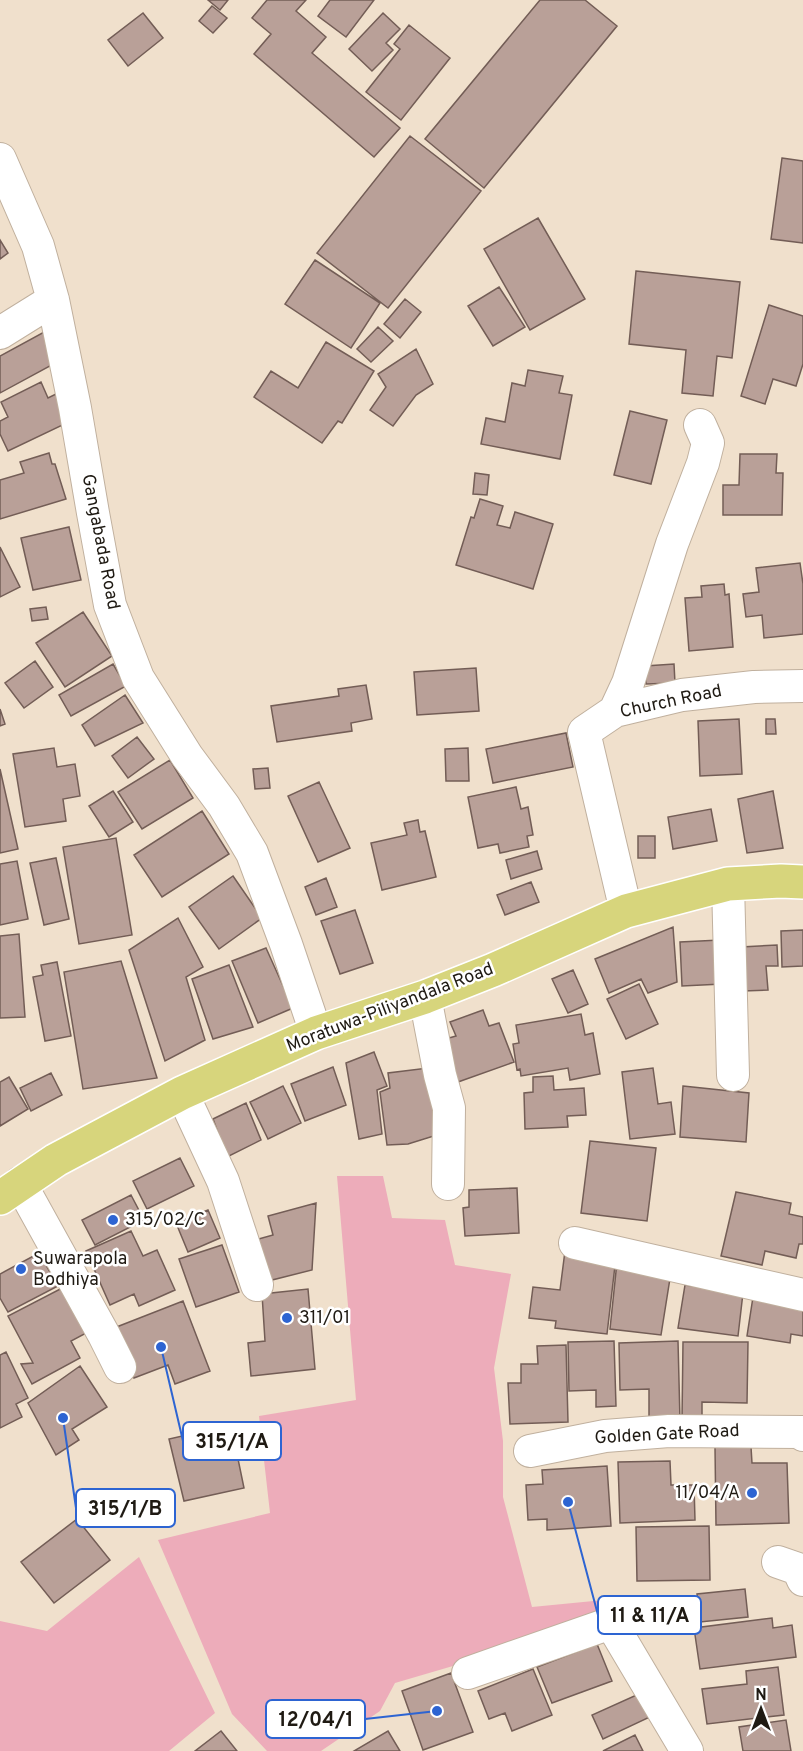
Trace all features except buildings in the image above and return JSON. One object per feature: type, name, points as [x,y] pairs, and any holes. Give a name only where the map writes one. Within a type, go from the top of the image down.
[{"type":"main road","name":"Moratuwa-Piliyandala Road","points":[[10,1190],[56,1160],[182,1093],[316,1033],[425,997],[493,970],[626,911],[728,884],[803,882]]},
{"type":"street","name":"Gangabada Road","points":[[0,159],[38,246],[53,300],[110,605],[138,678],[187,756],[224,806],[252,853],[316,1033]]},
{"type":"street","points":[[0,333],[53,300]]},
{"type":"street","points":[[615,711],[628,683],[672,544],[703,463],[708,443],[700,425]]},
{"type":"street","name":"Church Road","points":[[626,911],[584,732],[615,711],[682,696],[754,687],[803,686]]},
{"type":"street","points":[[728,884],[733,1075]]},
{"type":"street","points":[[425,997],[440,1075],[449,1108],[448,1184]]},
{"type":"street","points":[[182,1093],[223,1181],[256,1285]]},
{"type":"street","points":[[10,1190],[104,1335],[120,1367]]},
{"type":"street","points":[[575,1243],[803,1295]]},
{"type":"street","name":"Golden Gate Road","points":[[530,1451],[605,1436],[669,1431],[765,1431],[803,1432],[803,1434]]},
{"type":"street","points":[[778,1562],[798,1569],[803,1580]]},
{"type":"street","points":[[468,1673],[611,1623],[687,1751]]},
{"type":"shaded area","points":[[337,1176],[383,1176],[392,1218],[445,1220],[455,1265],[511,1274],[494,1368],[503,1441],[503,1497],[532,1607],[614,1599],[617,1611],[470,1661],[395,1683],[380,1711],[321,1751],[267,1751],[232,1714],[158,1540],[270,1513],[259,1416],[356,1400]]},
{"type":"shaded area","points":[[139,1557],[215,1713],[169,1751],[0,1751],[0,1621],[47,1631]]},
{"type":"place","name":"315/02/C","points":[[113,1220]]},
{"type":"place","name":"Suwarapola Bodhiya","points":[[21,1269]]},
{"type":"place","name":"311/01","points":[[287,1318]]},
{"type":"place","name":"315/1/A","points":[[161,1347]]},
{"type":"place","name":"315/1/B","points":[[63,1418]]},
{"type":"place","name":"11/04/A","points":[[752,1493]]},
{"type":"place","name":"11 & 11/A","points":[[568,1502]]},
{"type":"place","name":"12/04/1","points":[[437,1711]]}]
